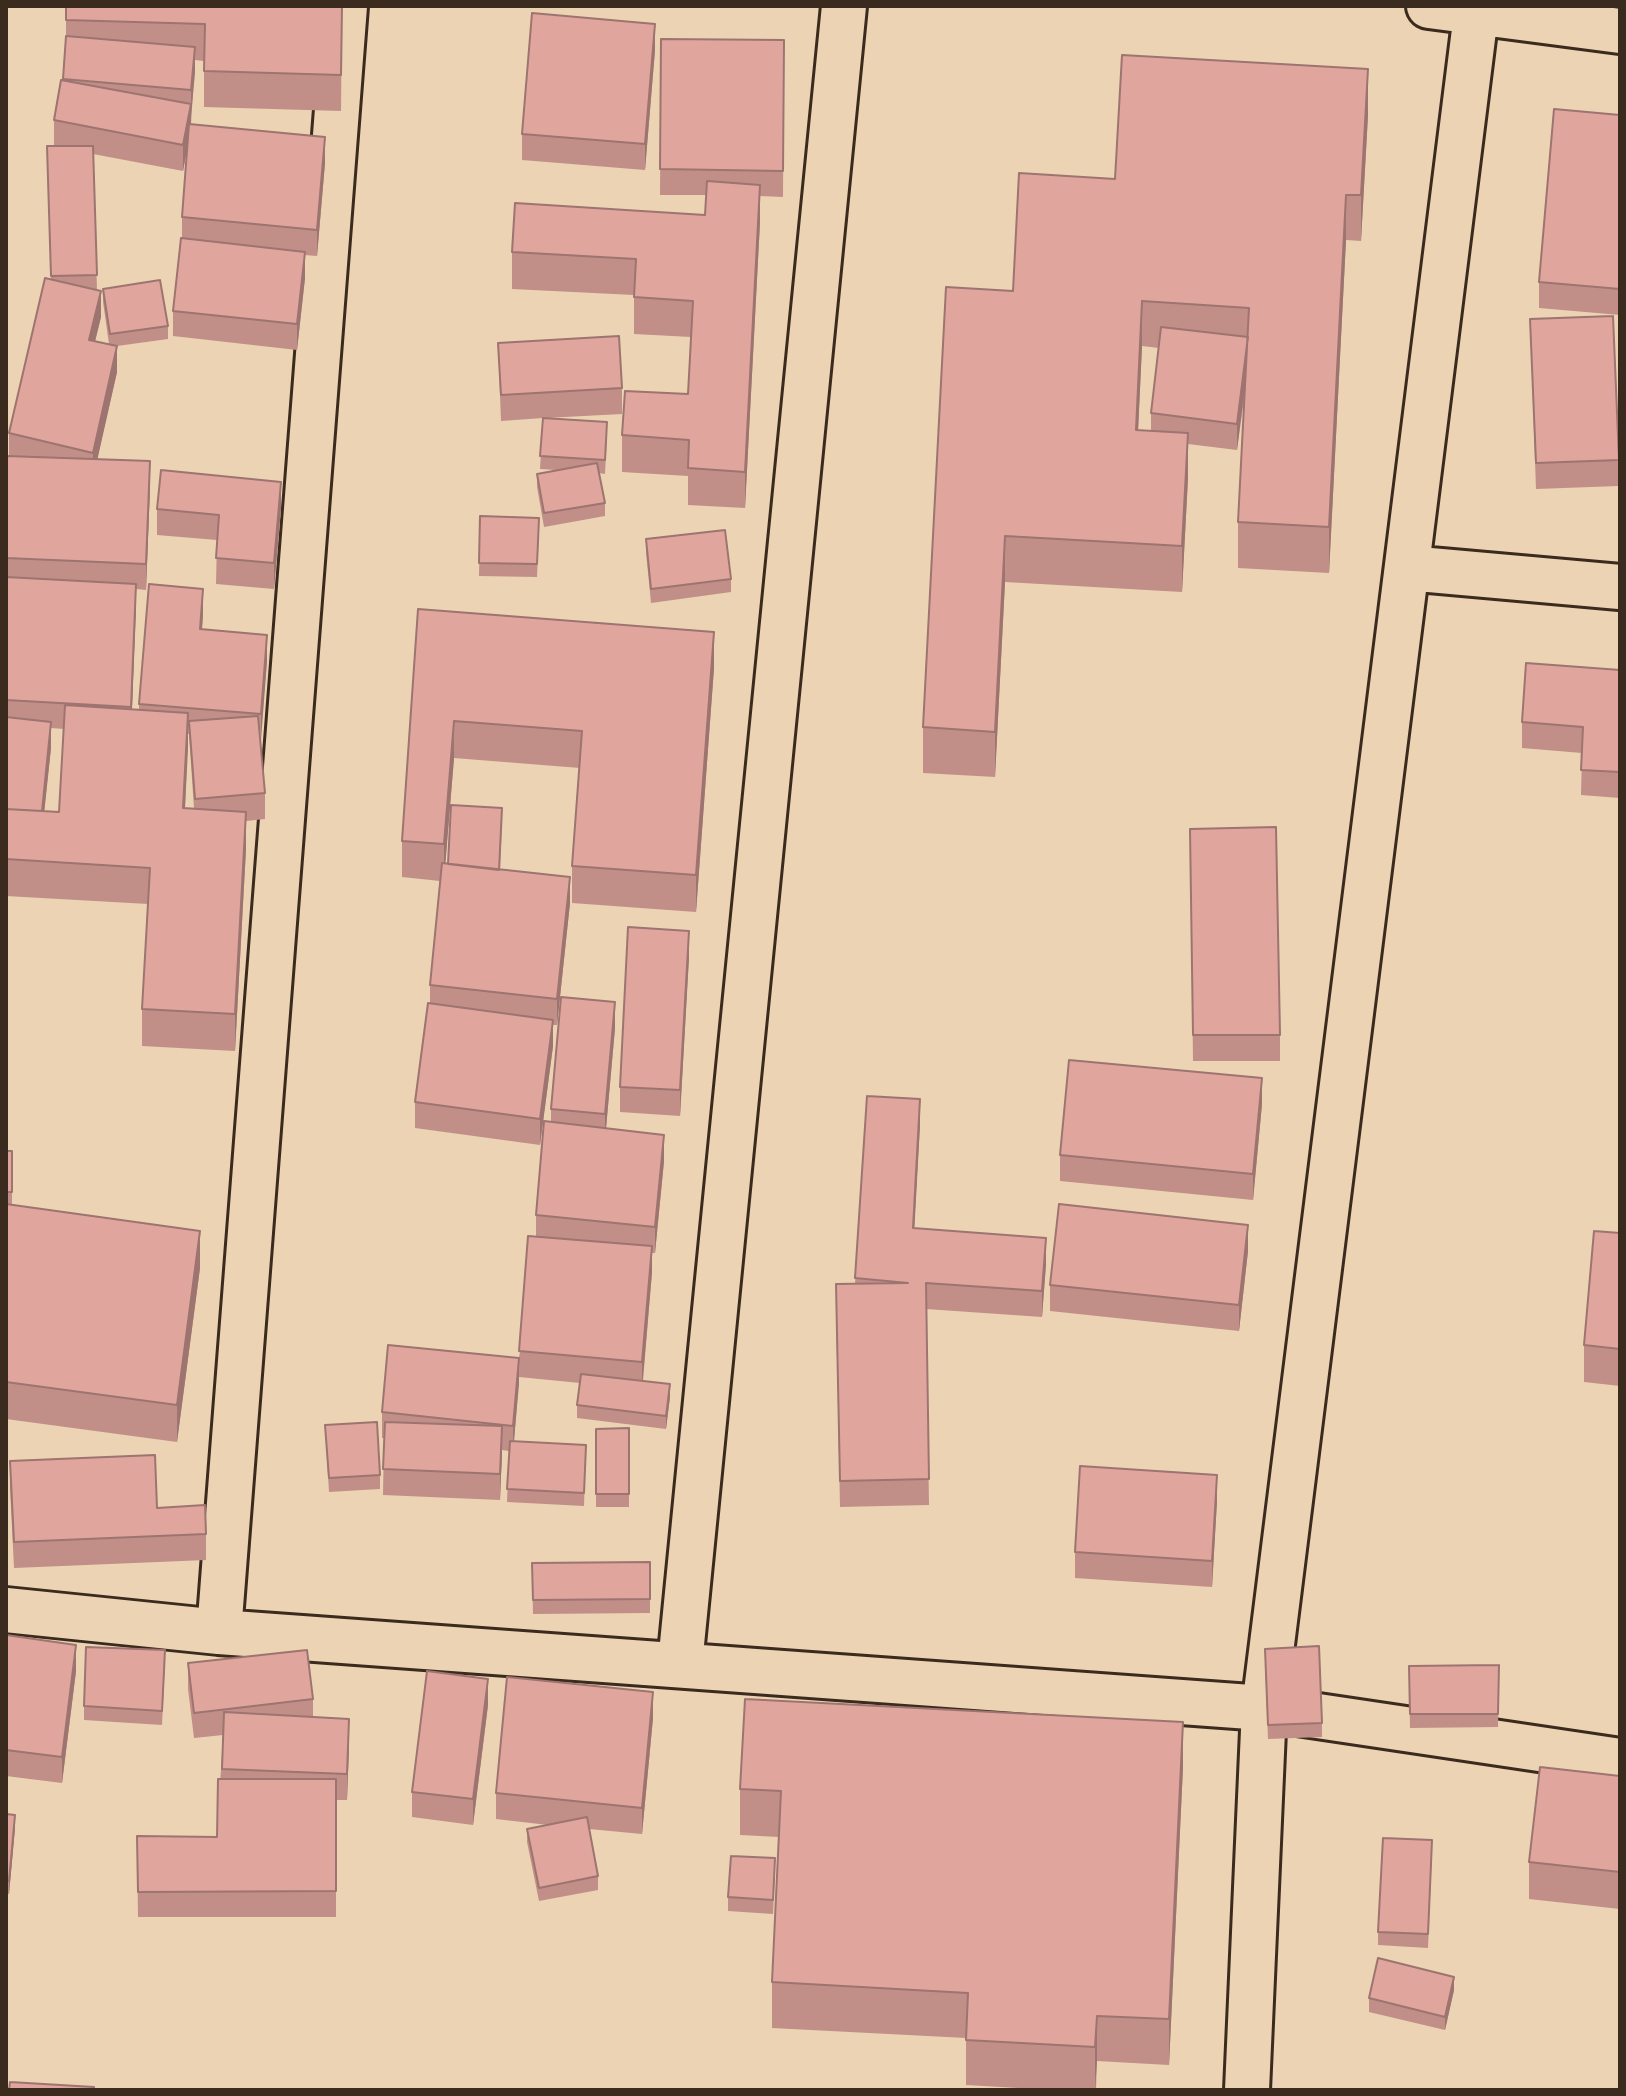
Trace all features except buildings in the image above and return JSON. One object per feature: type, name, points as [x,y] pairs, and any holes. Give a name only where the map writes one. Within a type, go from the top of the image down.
[{"type":"street","points":[[219,1632],[345,6]]},
{"type":"street","points":[[680,1664],[844,6]]},
{"type":"street","points":[[1429,6],[1476,9],[1620,31]]},
{"type":"street","points":[[1247,2090],[1264,1708],[1476,9]]},
{"type":"street","points":[[1407,568],[1620,587]]},
{"type":"street","points":[[6,1610],[219,1632],[1264,1708],[1620,1761]]}]
